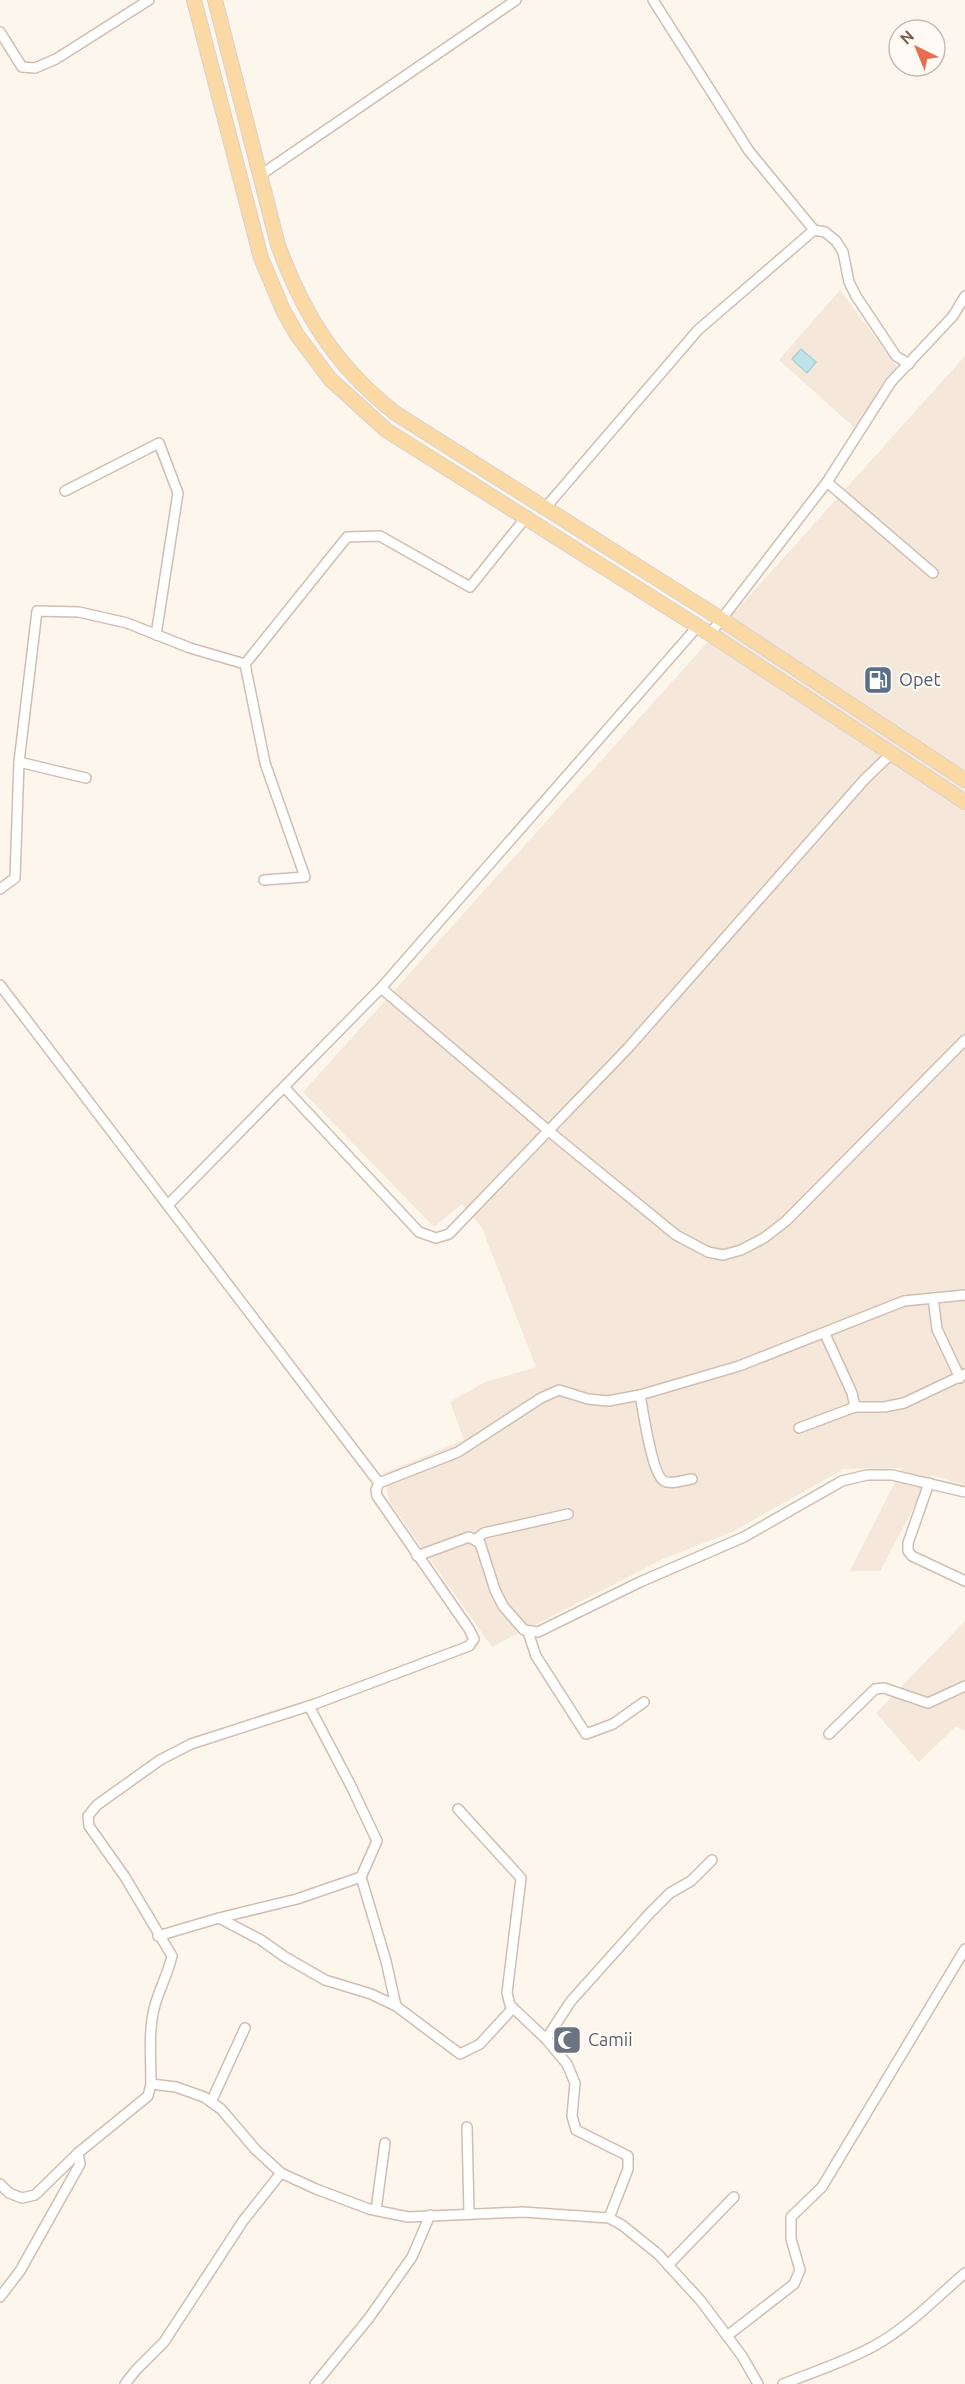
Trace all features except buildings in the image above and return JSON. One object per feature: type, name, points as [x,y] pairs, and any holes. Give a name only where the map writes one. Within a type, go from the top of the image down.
[{"type":"main road","points":[[215,0],[259,176],[278,245],[291,280],[324,339],[365,389],[395,413],[721,619],[965,780]]},
{"type":"main road","points":[[192,1],[261,258],[283,310],[297,335],[330,379],[386,430],[527,516],[965,802]]},
{"type":"street","points":[[0,32],[22,67],[35,69],[56,59],[149,0]]},
{"type":"street","points":[[259,176],[516,0]]},
{"type":"street","points":[[653,0],[749,151],[814,230],[825,232],[836,241],[843,252],[849,282],[856,296],[896,356],[909,364]]},
{"type":"street","points":[[546,507],[698,330],[814,230]]},
{"type":"street","points":[[710,634],[827,482],[891,382],[952,316],[965,296]]},
{"type":"street","points":[[65,491],[159,443],[178,493],[156,634]]},
{"type":"street","points":[[827,482],[933,573]]},
{"type":"street","points":[[245,664],[347,537],[380,536],[470,587],[527,516]]},
{"type":"street","points":[[0,889],[15,878],[19,762],[37,611],[78,612],[127,623],[190,648],[245,664]]},
{"type":"street","points":[[168,1205],[381,988],[698,626]]},
{"type":"street","points":[[245,664],[266,763],[305,877],[264,880]]},
{"type":"street","points":[[284,1087],[419,1232],[436,1238],[449,1234],[550,1132],[628,1048],[856,789],[892,753]]},
{"type":"street","points":[[19,762],[86,778]]},
{"type":"street","points":[[0,985],[379,1483]]},
{"type":"street","points":[[381,988],[550,1132],[676,1235],[708,1252],[723,1255],[741,1250],[764,1238],[786,1221],[965,1040]]},
{"type":"street","points":[[0,2184],[9,2193],[22,2198],[35,2195],[78,2152],[148,2096],[151,2084],[152,2025],[155,2005],[172,1956],[158,1936],[125,1877],[89,1826],[88,1816],[97,1805],[160,1760],[191,1744],[309,1706],[470,1646],[474,1639],[377,1496],[376,1490],[379,1483],[458,1452],[541,1398],[560,1390],[588,1399],[608,1401],[639,1395],[739,1366],[904,1301],[965,1295]]},
{"type":"street","points":[[799,1428],[855,1407],[884,1407],[904,1403],[962,1376],[937,1329],[933,1298]]},
{"type":"street","points":[[825,1334],[852,1393],[855,1407]]},
{"type":"street","points":[[639,1395],[653,1462],[660,1478],[669,1483],[692,1479]]},
{"type":"street","points":[[528,1632],[538,1632],[640,1582],[719,1549],[842,1481],[879,1475],[903,1476],[965,1492]]},
{"type":"street","points":[[928,1483],[908,1544],[908,1551],[912,1556],[965,1581]]},
{"type":"street","points":[[476,1539],[484,1533],[568,1514]]},
{"type":"street","points":[[417,1556],[469,1537],[476,1539],[481,1546],[499,1598],[510,1614],[528,1632],[536,1656],[586,1734],[613,1724],[644,1702]]},
{"type":"street","points":[[829,1734],[875,1689],[884,1688],[928,1703],[965,1686]]},
{"type":"street","points":[[309,1706],[378,1841],[361,1877],[386,1961],[396,2006]]},
{"type":"street","points":[[458,1809],[521,1878],[507,1993],[513,2008],[546,2039],[567,2064],[575,2083],[572,2116],[576,2130],[627,2156],[628,2169],[609,2218]]},
{"type":"street","points":[[546,2039],[571,2001],[650,1914],[670,1893],[691,1881],[712,1860]]},
{"type":"street","points":[[158,1936],[297,1899],[361,1877]]},
{"type":"street","points":[[219,1918],[325,1980],[371,1994],[396,2006],[460,2054],[480,2044],[513,2008]]},
{"type":"street","points":[[727,2336],[794,2283],[800,2270],[790,2239],[791,2217],[822,2187],[965,1949]]},
{"type":"street","points":[[211,2102],[245,2028]]},
{"type":"street","points":[[151,2084],[176,2087],[204,2097],[221,2109],[256,2150],[281,2173],[316,2189],[376,2210],[408,2217],[523,2212],[609,2218],[622,2225],[668,2265],[701,2301],[742,2356],[758,2384]]},
{"type":"street","points":[[467,2127],[469,2214]]},
{"type":"street","points":[[376,2210],[385,2143]]},
{"type":"street","points":[[0,2297],[20,2271],[80,2164],[78,2152]]},
{"type":"street","points":[[125,2384],[135,2370],[164,2342],[243,2221],[281,2173]]},
{"type":"street","points":[[668,2265],[734,2197]]},
{"type":"street","points":[[315,2384],[369,2318],[412,2257],[430,2216]]},
{"type":"street","points":[[783,2384],[838,2363],[875,2345],[913,2318],[965,2273]]},
{"type":"shaded area","points":[[840,290],[897,367],[856,429],[779,360]]},
{"type":"shaded area","points":[[965,356],[965,1485],[931,1475],[880,1571],[850,1571],[902,1468],[844,1469],[732,1532],[663,1559],[492,1647],[389,1501],[384,1473],[464,1440],[450,1402],[485,1382],[536,1367],[482,1228],[462,1204],[434,1227],[303,1092]]},
{"type":"shaded area","points":[[965,1621],[965,1731],[956,1726],[919,1762],[876,1713]]},
{"type":"water","points":[[801,349],[816,362],[807,373],[792,359]]},
{"type":"place","name":"Opet","points":[[878,680]]},
{"type":"place","name":"Camii","points":[[567,2040]]}]
